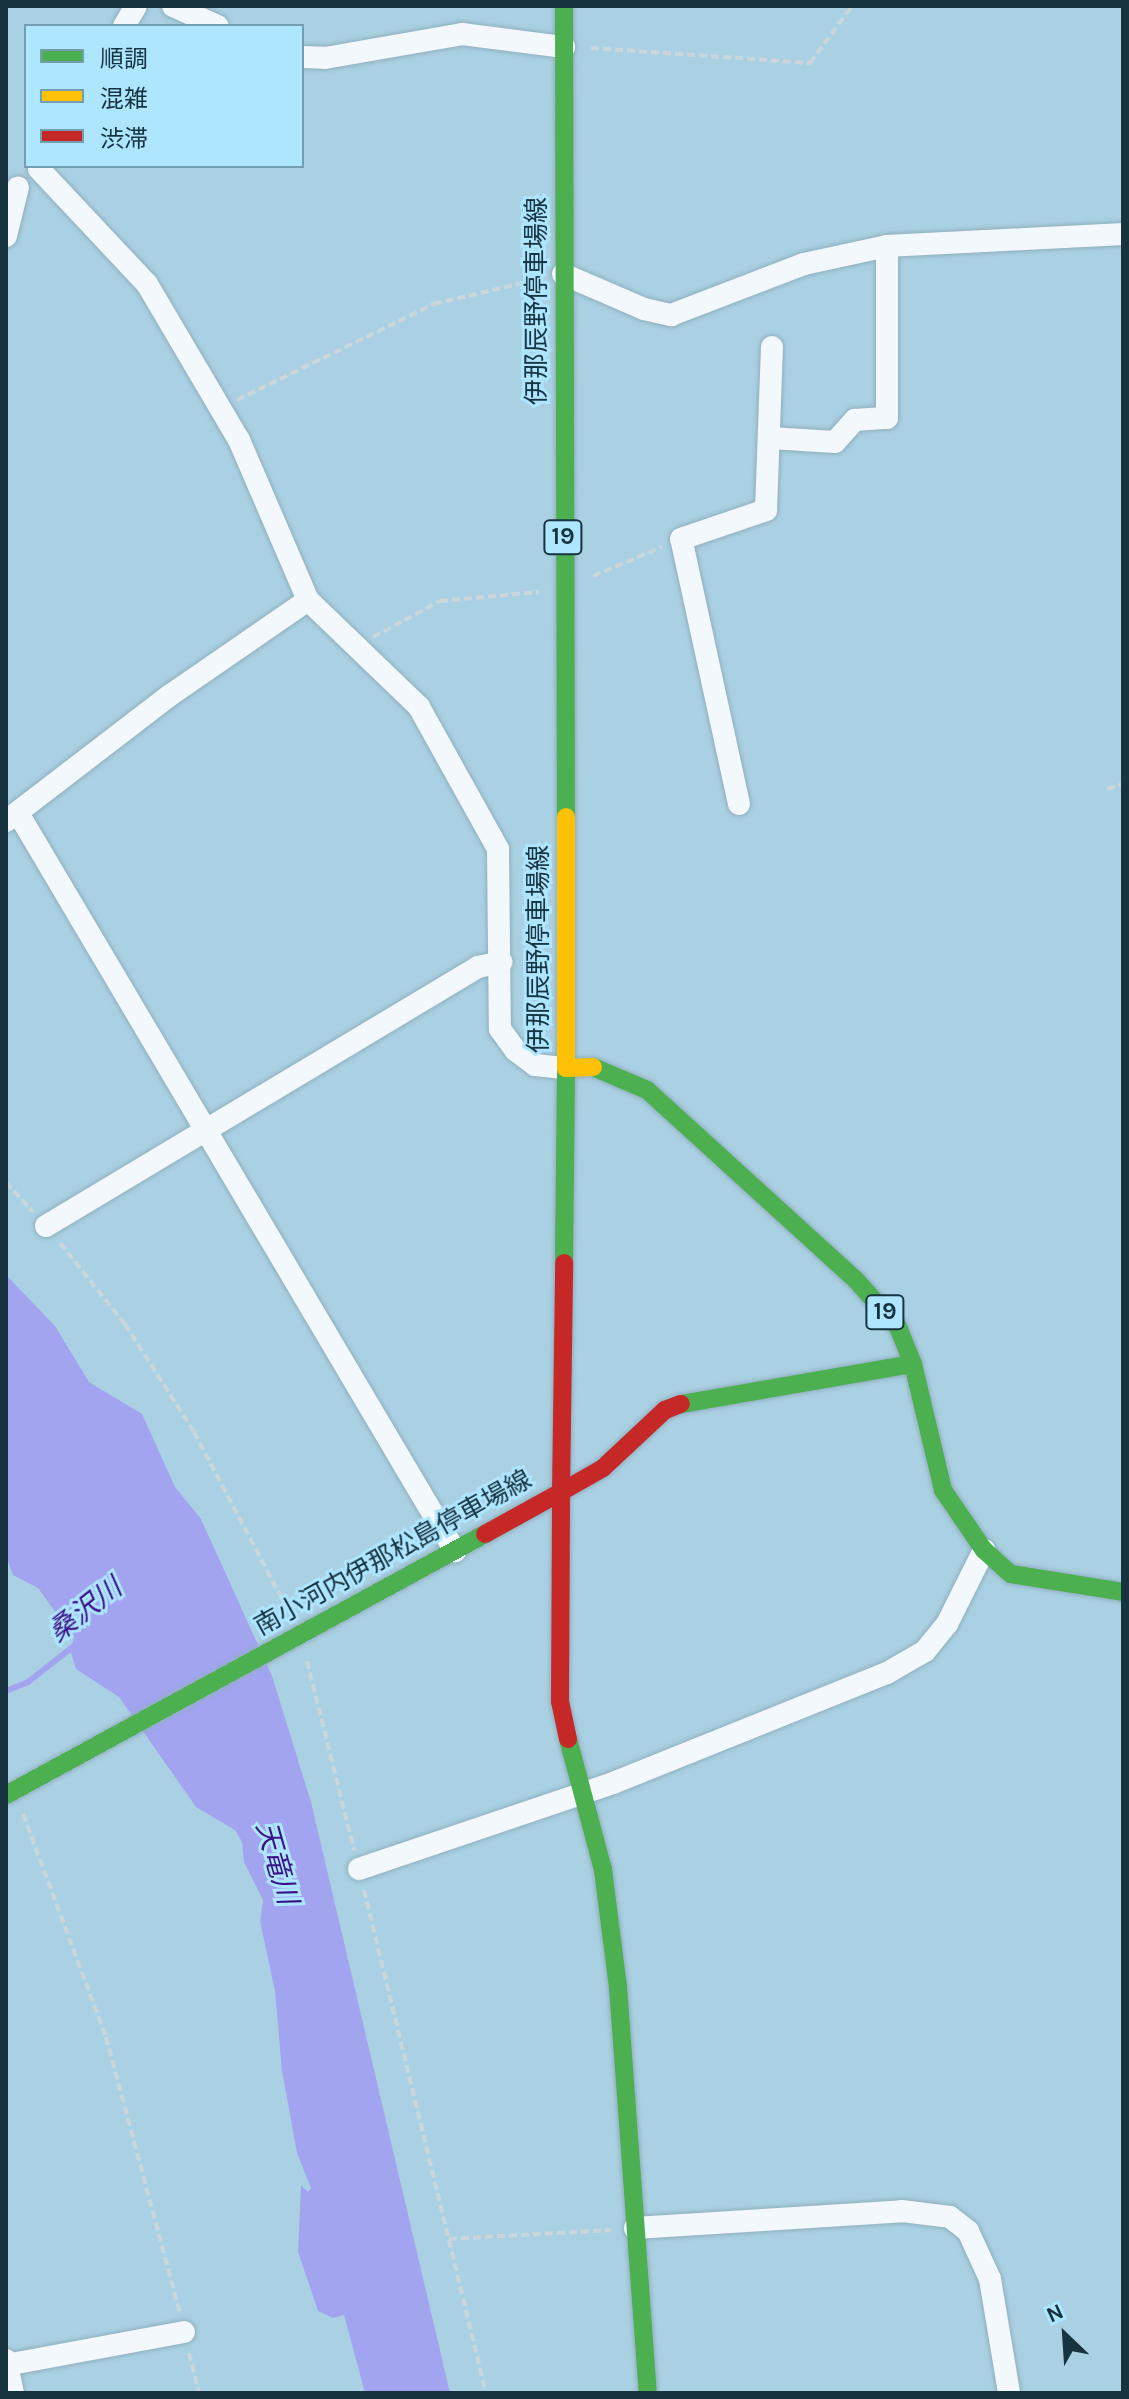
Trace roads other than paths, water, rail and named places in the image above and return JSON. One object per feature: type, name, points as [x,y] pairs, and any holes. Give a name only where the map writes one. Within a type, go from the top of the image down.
[{"type":"main road","name":"伊那辰野停車場線","points":[[564,6],[566,1068],[601,1067],[647,1090],[855,1279],[898,1327],[913,1364],[943,1490],[984,1550],[1011,1574],[1123,1592]]},
{"type":"main road","name":"南小河内伊那松島停車場線","points":[[16,1789],[561,1492],[566,1068]]},
{"type":"main road","points":[[648,2393],[617,1972],[603,1870],[579,1796],[560,1701],[561,1492],[603,1468],[665,1410],[691,1400],[913,1364]]},
{"type":"street","points":[[125,24],[136,6]]},
{"type":"street","points":[[173,6],[214,24]]},
{"type":"street","points":[[304,57],[325,58],[462,34],[564,47]]},
{"type":"street","points":[[6,236],[12,189],[39,168]]},
{"type":"street","points":[[41,168],[147,284],[220,408],[308,600],[354,648],[419,707],[498,849],[500,1029],[515,1050],[535,1065],[566,1068]]},
{"type":"street","points":[[563,274],[644,309],[671,315],[804,264],[887,246],[1123,234]]},
{"type":"street","points":[[770,438],[835,442],[855,420],[887,418],[887,246]]},
{"type":"street","points":[[739,804],[681,539],[766,510],[772,347]]},
{"type":"street","points":[[308,600],[169,696],[12,817],[207,1131],[455,1551]]},
{"type":"street","points":[[46,1226],[478,967],[501,962]]},
{"type":"street","points":[[359,1869],[579,1796],[887,1673],[925,1651],[947,1624],[984,1550]]},
{"type":"street","points":[[635,2228],[902,2211],[950,2217],[968,2231],[990,2279],[1009,2393]]},
{"type":"street","points":[[13,2393],[6,2363],[184,2332]]},
{"type":"water","name":"天竜川","points":[[6,1275],[55,1326],[89,1382],[142,1414],[175,1487],[201,1519],[272,1676],[311,1802],[450,2393],[365,2393],[344,2315],[333,2318],[318,2311],[298,2252],[301,2185],[308,2192],[311,2188],[297,2153],[282,2071],[275,1991],[260,1921],[263,1900],[244,1862],[242,1842],[235,1830],[196,1807],[119,1697],[76,1669],[70,1650],[74,1638],[38,1588],[13,1575],[6,1556]]},
{"type":"waterway","name":"桑沢川","points":[[6,1691],[28,1682],[79,1642]]}]
